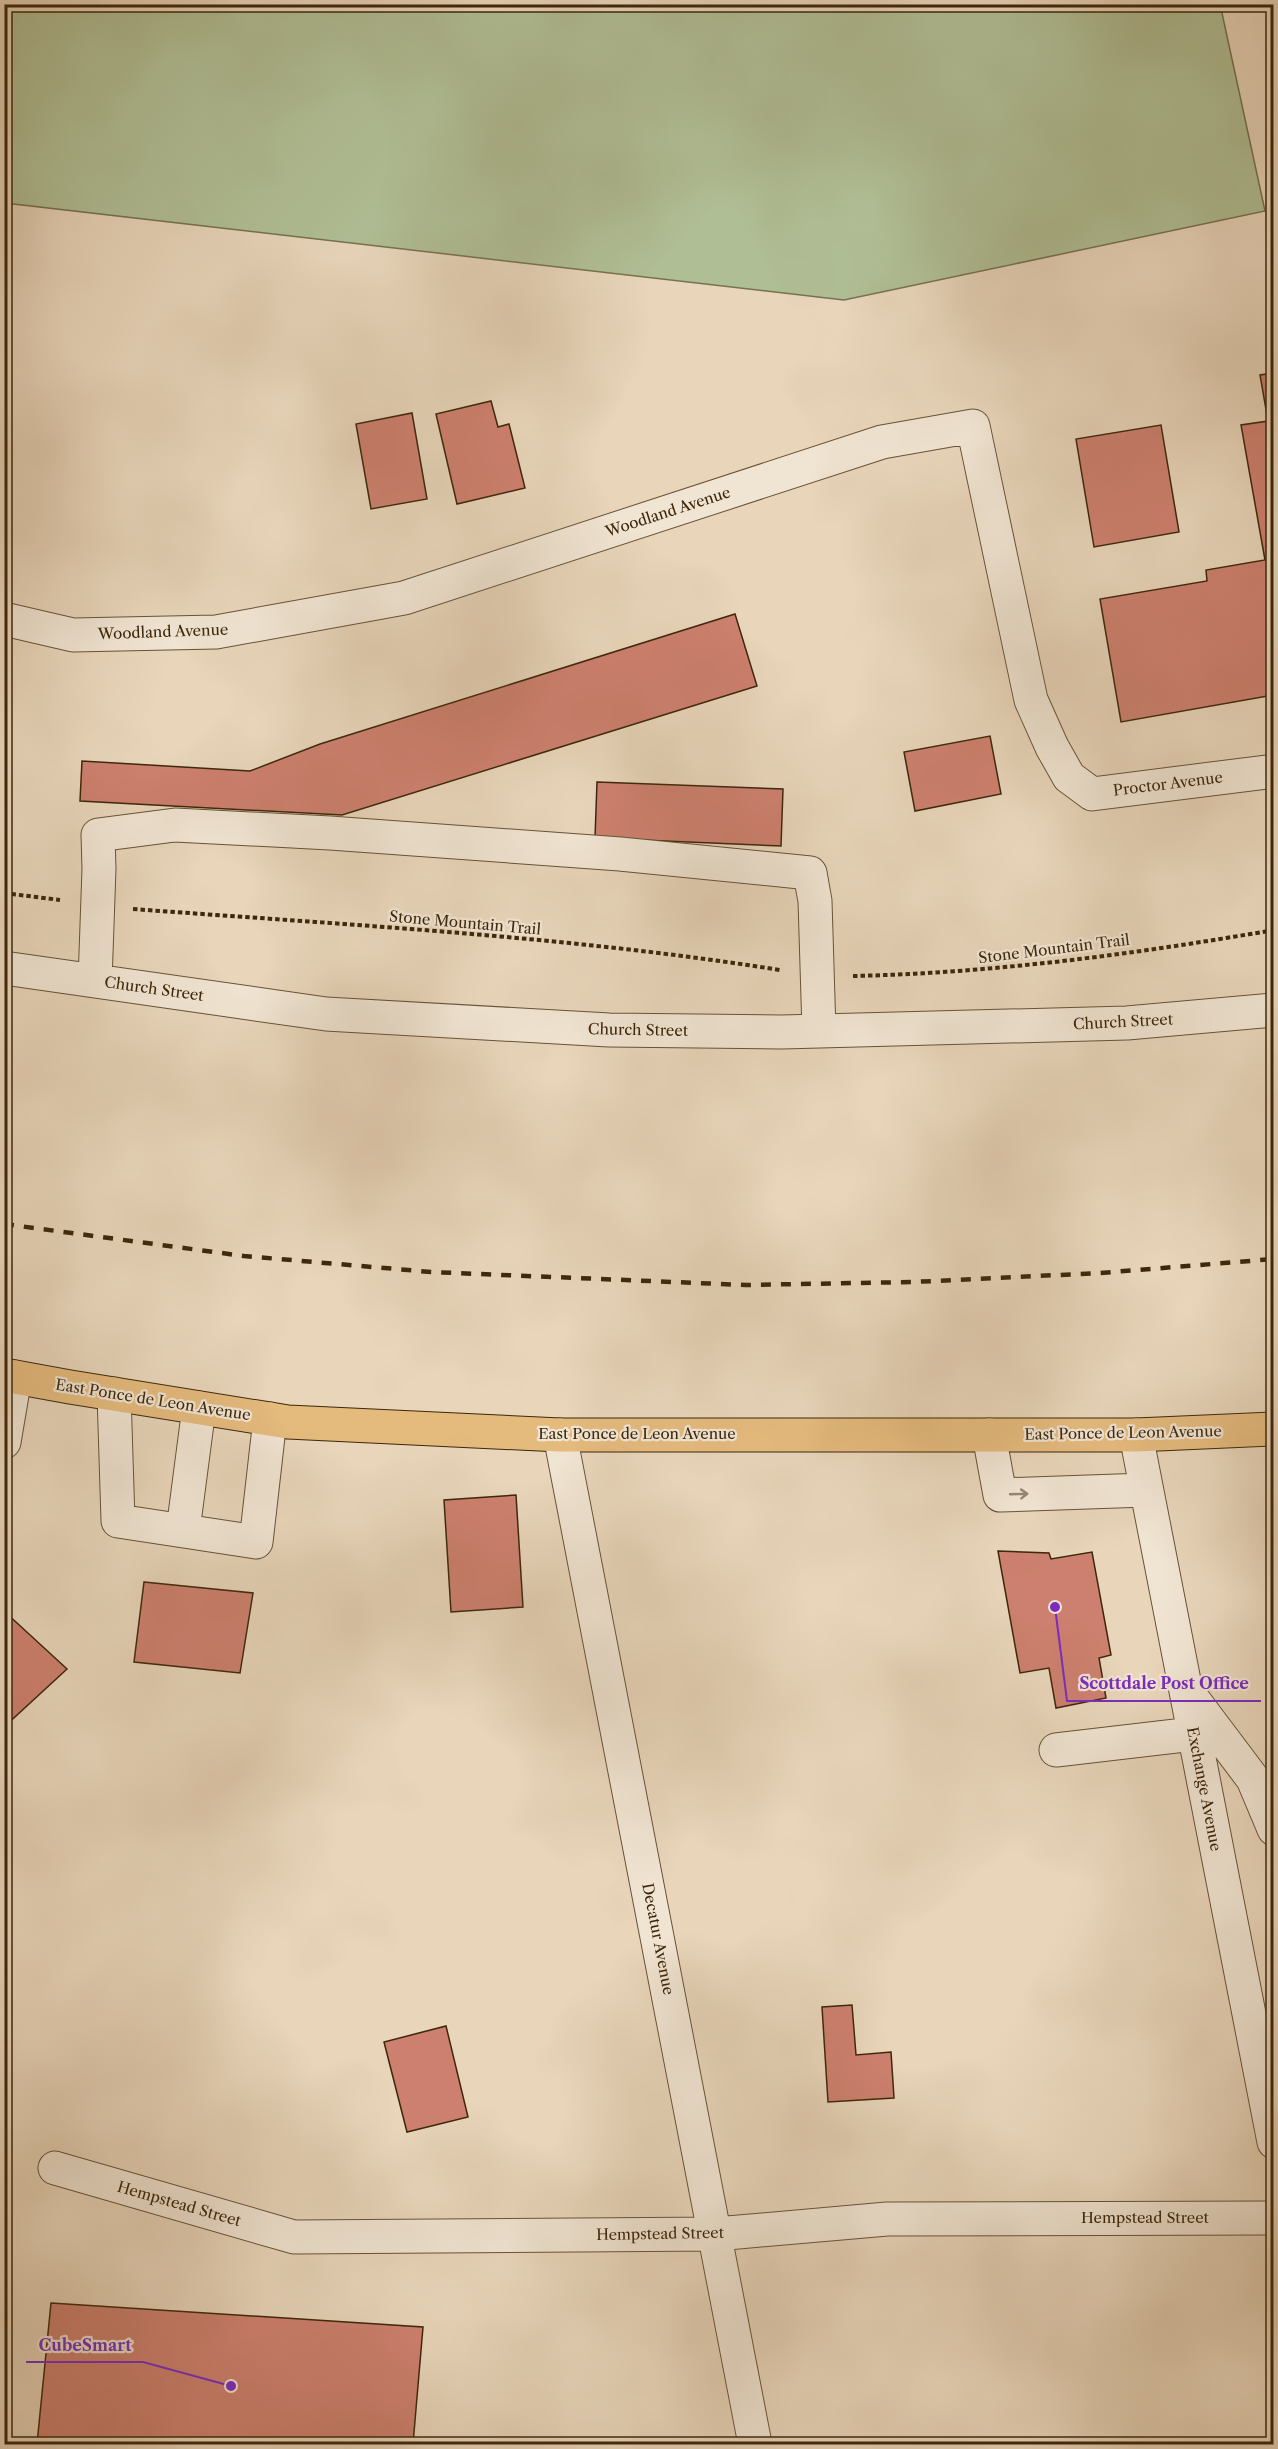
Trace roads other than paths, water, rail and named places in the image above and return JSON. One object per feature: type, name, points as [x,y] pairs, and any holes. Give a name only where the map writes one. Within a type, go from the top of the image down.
[{"type":"main road","name":"East Ponce de Leon Avenue","points":[[10,1376],[288,1422],[560,1435],[1136,1435],[1274,1429]]},
{"type":"street","name":"Woodland Avenue","points":[[4,619],[73,635],[216,632],[404,598],[882,442],[973,426],[1031,700],[1052,747],[1069,777]]},
{"type":"street","name":"Proctor Avenue","points":[[1069,777],[1092,794],[1274,771]]},
{"type":"street","points":[[95,981],[98,835],[175,825],[342,833],[620,854],[810,873],[815,901],[819,1031]]},
{"type":"street","name":"Church Street","points":[[4,968],[326,1014],[609,1030],[819,1031],[1127,1023],[1274,1010]]},
{"type":"street","points":[[4,1442],[10,1376]]},
{"type":"street","points":[[114,1394],[118,1521],[256,1542],[270,1419]]},
{"type":"street","points":[[183,1530],[199,1408]]},
{"type":"street","name":"Decatur Avenue","points":[[560,1435],[755,2445]]},
{"type":"street","points":[[989,1435],[1000,1495],[1146,1490]]},
{"type":"street","name":"Exchange Avenue","points":[[1136,1435],[1274,2142]]},
{"type":"street","points":[[1184,1687],[1253,1779],[1274,1829]]},
{"type":"street","points":[[1056,1750],[1193,1734]]},
{"type":"street","name":"Hempstead Street","points":[[55,2168],[294,2237],[716,2234],[887,2219],[1274,2218]]},
{"type":"railway","points":[[4,1224],[244,1256],[431,1272],[746,1285],[913,1282],[1100,1273],[1274,1259]]},
{"type":"place","name":"Scottdale Post Office","points":[[1055,1607]]},
{"type":"place","name":"CubeSmart","points":[[231,2386]]}]
